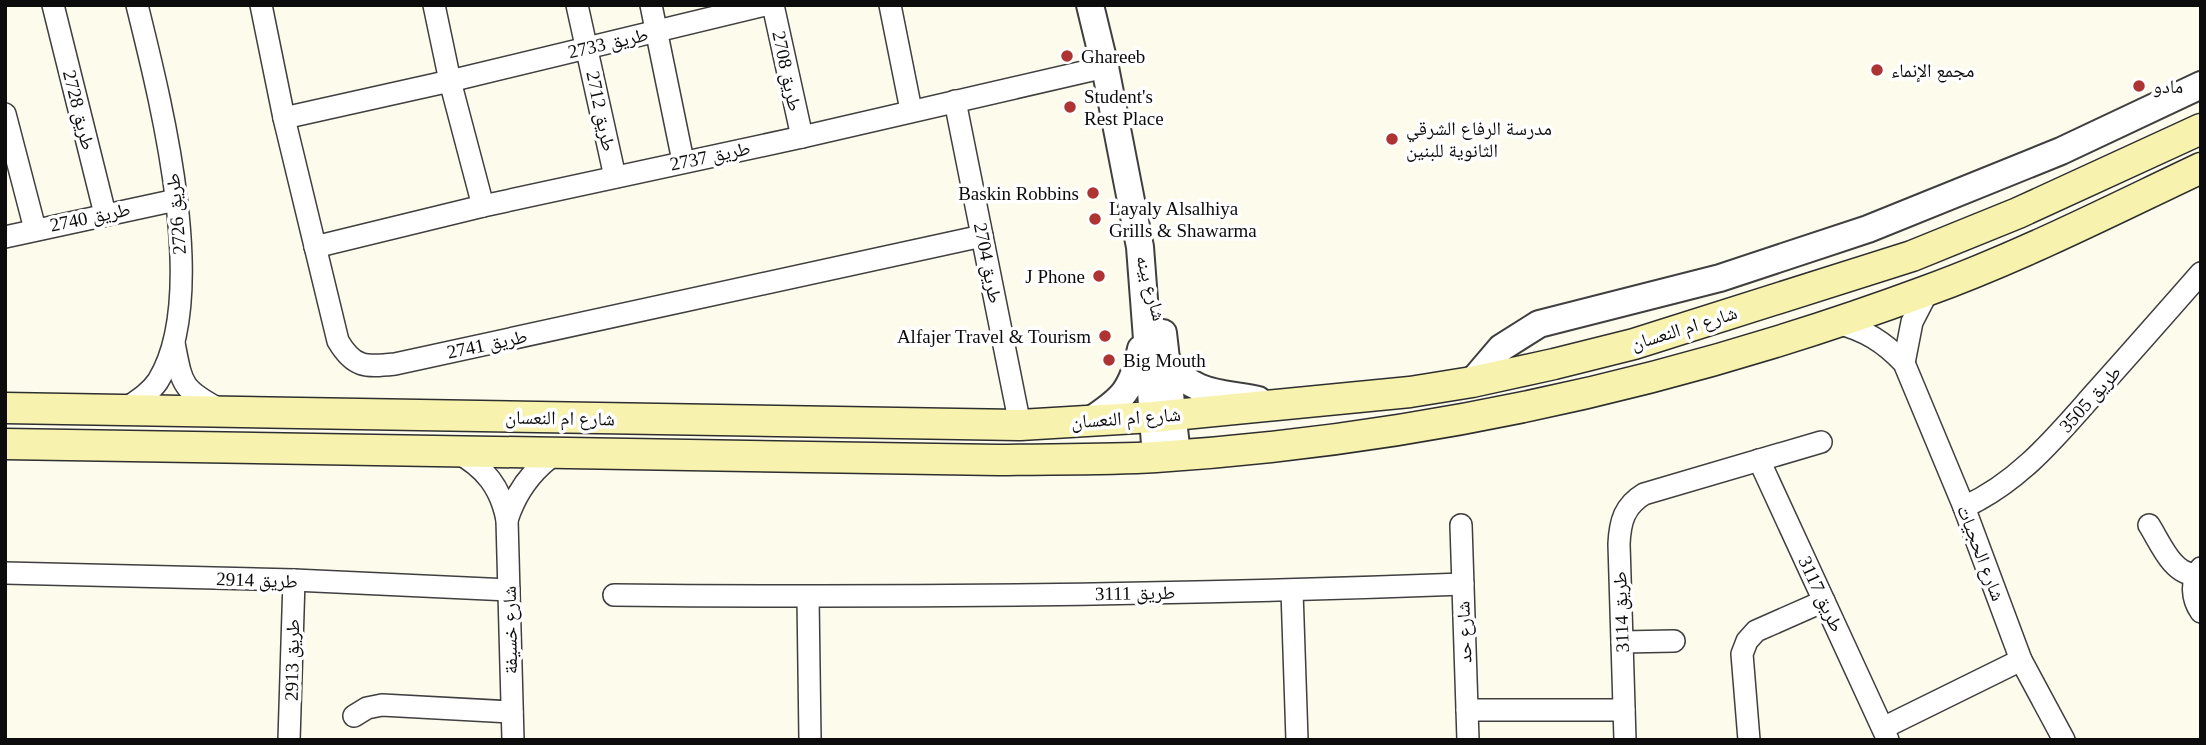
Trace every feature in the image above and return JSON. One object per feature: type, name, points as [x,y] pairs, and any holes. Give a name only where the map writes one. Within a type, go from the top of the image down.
[{"type":"main road","name":"شارع ام النعسان","points":[[5,408],[1020,425],[1163,416],[1410,392],[1472,382],[1634,344],[1912,256],[2018,213],[2201,129]]},
{"type":"main road","name":"شارع ام النعسان","points":[[5,444],[999,460],[1166,456],[1263,447],[1414,428],[1528,406],[1642,380],[1837,323],[1928,291],[2035,247],[2201,168]]},
{"type":"street","name":"طريق 2728","points":[[53,5],[105,215]]},
{"type":"street","name":"طريق 2726","points":[[125,409],[157,383],[174,341],[180,272],[176,200],[163,111],[137,5]]},
{"type":"street","name":"طريق 2741","points":[[261,5],[284,118],[338,341],[348,358],[362,365],[377,366],[982,236]]},
{"type":"street","points":[[433,5],[483,206]]},
{"type":"street","name":"طريق 2712","points":[[577,5],[615,177]]},
{"type":"street","points":[[651,5],[682,161]]},
{"type":"street","name":"طريق 2733","points":[[284,118],[656,32],[737,9],[765,5]]},
{"type":"street","name":"طريق 2708","points":[[773,5],[802,137]]},
{"type":"street","points":[[890,5],[911,110]]},
{"type":"street","name":"شارع بينه","points":[[1090,5],[1105,67],[1140,247],[1154,295],[1167,361],[1163,416]]},
{"type":"street","name":"طريق 2737","points":[[315,247],[483,206],[802,137],[1105,67]]},
{"type":"street","points":[[1472,382],[1501,348],[1539,324],[1720,278],[1868,229],[2061,151],[2201,85]]},
{"type":"street","name":"طريق 2704","points":[[955,101],[1020,425]]},
{"type":"street","points":[[5,114],[35,229]]},
{"type":"street","name":"طريق 2740","points":[[5,237],[176,200]]},
{"type":"street","name":"شارع بينه","points":[[1140,247],[1146,327],[1163,416],[1166,456]]},
{"type":"street","name":"طريق 3505","points":[[1964,507],[1999,488],[2032,461],[2201,273]]},
{"type":"street","points":[[1904,363],[1912,322],[1928,291]]},
{"type":"street","name":"شارع الحجيات","points":[[1837,323],[1874,337],[1904,363],[1964,507],[2021,660],[2064,740]]},
{"type":"street","points":[[1088,422],[1118,402],[1130,387],[1146,327]]},
{"type":"street","points":[[174,341],[178,366],[186,386],[195,396],[225,412]]},
{"type":"street","points":[[1167,361],[1179,376],[1194,387],[1217,395],[1280,405]]},
{"type":"street","points":[[1759,460],[1821,442]]},
{"type":"street","name":"شارع خسيفة","points":[[456,452],[469,459],[491,479],[502,498],[507,520],[513,740]]},
{"type":"street","name":"شارع خسيفة","points":[[507,520],[525,482],[555,454]]},
{"type":"street","name":"طريق 3114","points":[[1625,740],[1619,544],[1620,524],[1624,513],[1628,506],[1644,494],[1759,460]]},
{"type":"street","name":"طريق 3117","points":[[1759,460],[1885,734],[2021,660]]},
{"type":"street","points":[[2149,524],[2180,571],[2189,574],[2199,571]]},
{"type":"street","name":"شارع حد","points":[[1461,525],[1468,740]]},
{"type":"street","points":[[2199,571],[2193,589],[2195,604],[2201,612]]},
{"type":"street","name":"طريق 2914","points":[[5,573],[294,580],[509,590]]},
{"type":"street","name":"طريق 2913","points":[[289,740],[294,580]]},
{"type":"street","name":"طريق 3111","points":[[614,595],[808,597],[1292,591],[1463,584]]},
{"type":"street","points":[[1292,591],[1297,740]]},
{"type":"street","points":[[808,597],[810,740]]},
{"type":"street","points":[[1749,740],[1742,661],[1747,641],[1756,631],[1824,601]]},
{"type":"street","points":[[1622,642],[1674,641]]},
{"type":"street","points":[[354,716],[367,708],[382,705],[512,712]]},
{"type":"street","points":[[1467,710],[1624,710]]},
{"type":"place","name":"Ghareeb","points":[[1067,56]]},
{"type":"place","name":"مجمع الإنماء","points":[[1877,70]]},
{"type":"place","name":"مادو","points":[[2139,86]]},
{"type":"place","name":"Student's Rest Place","points":[[1070,107]]},
{"type":"place","name":"مدرسة الرفاع الشرقي الثانوية للبنين","points":[[1392,139]]},
{"type":"place","name":"Baskin Robbins","points":[[1093,193]]},
{"type":"place","name":"Layaly Alsalhiya Grills & Shawarma","points":[[1095,219]]},
{"type":"place","name":"J Phone","points":[[1099,276]]},
{"type":"place","name":"Alfajer Travel & Tourism","points":[[1105,336]]},
{"type":"place","name":"Big Mouth","points":[[1109,360]]}]
